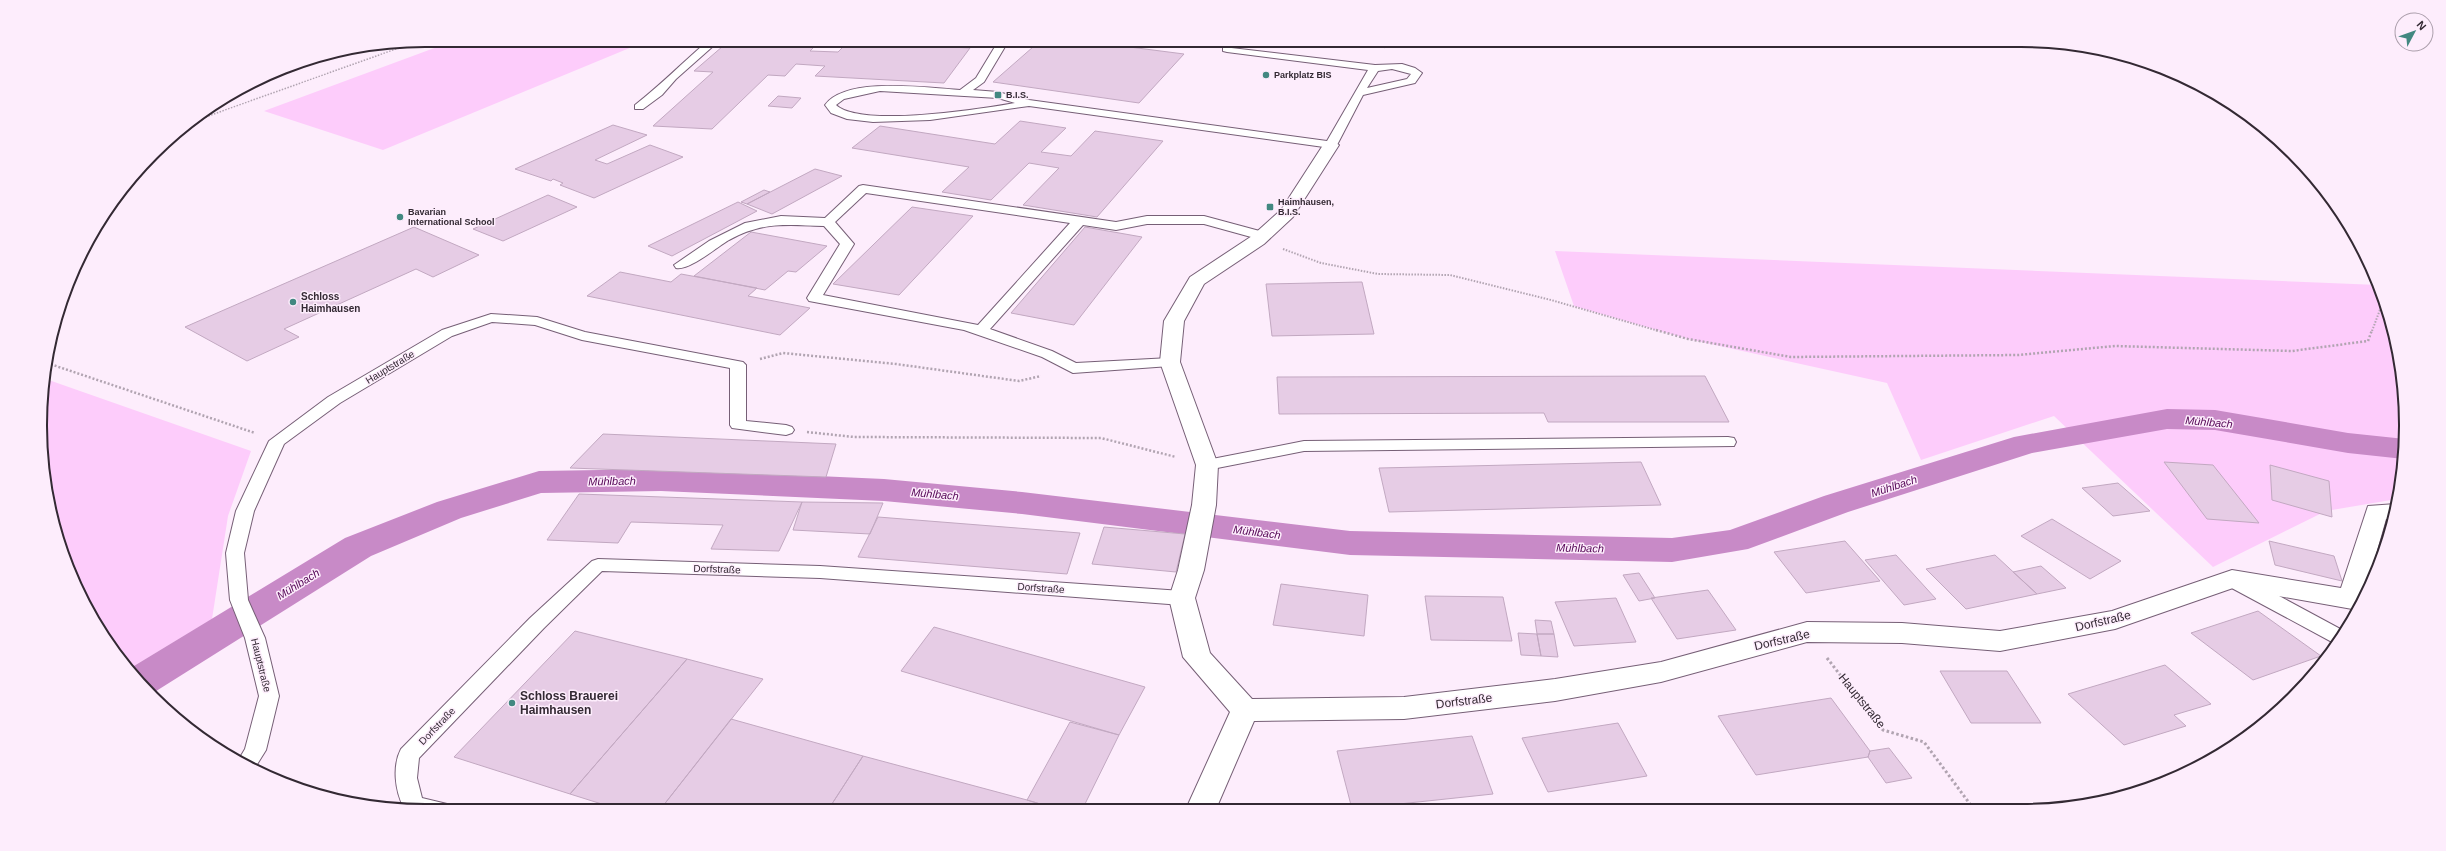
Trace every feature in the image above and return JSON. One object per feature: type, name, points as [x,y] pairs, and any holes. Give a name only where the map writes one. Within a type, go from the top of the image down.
[{"type":"street","points":[[1203,804],[1245,710],[1196,657],[1182,598],[1191,570],[1204,506],[1207,465],[1170,362],[1174,321],[1197,281],[1260,238],[1287,213],[1331,145]]},
{"type":"street","points":[[2356,600],[2376,512],[2389,511]]},
{"type":"street","name":"Dorfstraße","points":[[1245,710],[1404,708],[1555,690],[1661,672],[1807,632],[1902,633],[2000,641],[2115,620],[2232,579],[2356,600]]},
{"type":"lane","points":[[639,107],[658,94],[672,76],[707,47]]},
{"type":"lane","points":[[964,92],[980,80],[1000,47]]},
{"type":"lane","points":[[1227,49],[1376,68],[1397,66],[1408,67],[1417,73],[1411,80],[1359,93]]},
{"type":"lane","points":[[1029,103],[997,110],[884,119],[852,117],[836,111],[830,105],[840,96],[880,88],[964,92],[998,95],[1029,103],[1331,145],[1359,93],[1376,68]]},
{"type":"lane","points":[[681,266],[734,231],[755,224],[776,220],[828,222],[863,189],[1116,226],[1147,220],[1204,220],[1260,238]]},
{"type":"lane","points":[[980,331],[1080,220]]},
{"type":"lane","points":[[828,222],[847,244],[814,298],[967,326],[1047,354],[1074,368],[1170,362]]},
{"type":"lane","name":"Hauptstraße","points":[[249,760],[254,750],[269,696],[255,638],[239,600],[236,553],[245,511],[277,441],[334,400],[447,333],[491,318],[537,321],[582,336],[738,365]]},
{"type":"lane","points":[[738,365],[738,425],[786,430]]},
{"type":"lane","points":[[1207,465],[1304,446],[1728,442]]},
{"type":"lane","name":"Dorfstraße","points":[[413,803],[406,778],[409,755],[537,623],[598,565],[820,572],[1182,598]]},
{"type":"lane","points":[[2232,579],[2336,635]]},
{"type":"path","points":[[208,116],[398,48]]},
{"type":"path","points":[[1260,238],[1321,263],[1378,274],[1450,275],[1551,300],[1688,339],[1791,357],[2018,355],[2115,346],[2292,351],[2368,341],[2380,309]]},
{"type":"path","points":[[738,365],[783,353],[896,364],[1019,381],[1074,368]]},
{"type":"path","points":[[52,364],[277,441]]},
{"type":"path","points":[[786,430],[854,437],[1101,438],[1207,465]]},
{"type":"path","name":"Hauptstraße","points":[[1807,632],[1883,730],[1924,742],[1969,804]]},
{"type":"shaded area","points":[[437,47],[632,47],[383,150],[264,111]]},
{"type":"shaded area","points":[[1555,251],[2371,285],[2386,328],[2396,376],[2399,426],[2396,475],[2392,499],[2326,511],[2213,567],[2054,416],[1921,460],[1887,383],[1688,339],[1574,306]]},
{"type":"shaded area","points":[[50,380],[251,451],[228,516],[212,619],[134,666],[111,636],[86,593],[76,570],[67,547],[54,499],[50,475],[47,426]]},
{"type":"building","points":[[722,47],[814,47],[810,51],[838,52],[843,47],[970,48],[944,83],[815,76],[825,66],[796,64],[785,76],[768,75],[712,129],[653,126],[713,72],[694,71]]},
{"type":"building","points":[[1033,47],[1130,47],[1184,54],[1139,103],[993,82]]},
{"type":"building","points":[[778,96],[801,98],[792,108],[768,106]]},
{"type":"building","points":[[1020,121],[1066,128],[1041,152],[1071,156],[1095,131],[1163,141],[1097,217],[1023,205],[1059,168],[1029,163],[991,200],[942,192],[969,167],[852,148],[880,126],[995,144]]},
{"type":"building","points":[[613,125],[647,135],[595,160],[607,164],[650,145],[683,157],[594,198],[560,185],[563,183],[553,179],[551,181],[515,169]]},
{"type":"building","points":[[815,169],[842,176],[772,214],[747,204]]},
{"type":"building","points":[[764,190],[770,192],[747,204],[741,202]]},
{"type":"building","points":[[548,195],[577,207],[503,241],[473,229]]},
{"type":"building","points":[[738,202],[757,211],[672,256],[648,246]]},
{"type":"building","points":[[912,207],[973,216],[899,295],[833,284]]},
{"type":"building","name":"Schloss Haimhausen","points":[[414,227],[479,255],[433,277],[416,269],[284,329],[299,337],[247,361],[185,327]]},
{"type":"building","points":[[1085,227],[1142,237],[1074,325],[1011,313]]},
{"type":"building","points":[[751,232],[827,246],[796,272],[788,271],[765,290],[694,276]]},
{"type":"building","points":[[620,272],[671,282],[681,274],[757,288],[748,296],[810,308],[780,335],[587,296]]},
{"type":"building","points":[[1362,282],[1374,334],[1272,336],[1266,284]]},
{"type":"building","points":[[1705,376],[1729,422],[1548,422],[1544,413],[1279,414],[1277,377]]},
{"type":"building","points":[[603,434],[836,444],[826,477],[570,468]]},
{"type":"building","points":[[1641,462],[1661,505],[1389,512],[1379,468]]},
{"type":"building","points":[[2164,462],[2213,465],[2259,523],[2207,519]]},
{"type":"building","points":[[2270,465],[2329,481],[2332,517],[2272,500]]},
{"type":"building","points":[[2118,483],[2150,511],[2113,516],[2082,488]]},
{"type":"building","points":[[579,494],[802,502],[779,551],[711,549],[723,525],[631,522],[618,543],[547,540]]},
{"type":"building","points":[[802,502],[883,503],[870,534],[793,530]]},
{"type":"building","points":[[878,517],[1080,533],[1067,574],[858,557]]},
{"type":"building","points":[[2052,519],[2121,561],[2090,579],[2021,536]]},
{"type":"building","points":[[1104,527],[1185,534],[1176,572],[1092,564]]},
{"type":"building","points":[[1845,541],[1880,581],[1806,593],[1774,552]]},
{"type":"building","points":[[2269,541],[2334,556],[2342,581],[2275,565]]},
{"type":"building","points":[[1896,555],[1936,599],[1904,605],[1865,560]]},
{"type":"building","points":[[1995,555],[2037,594],[1966,609],[1926,569]]},
{"type":"building","points":[[2041,566],[2066,588],[2037,594],[2013,572]]},
{"type":"building","points":[[1639,573],[1655,598],[1639,601],[1623,575]]},
{"type":"building","points":[[1281,584],[1368,595],[1364,636],[1273,625]]},
{"type":"building","points":[[1708,590],[1736,630],[1677,639],[1651,598]]},
{"type":"building","points":[[1425,596],[1503,597],[1512,641],[1431,640]]},
{"type":"building","points":[[1616,598],[1636,642],[1574,646],[1555,602]]},
{"type":"building","points":[[2258,611],[2321,656],[2253,680],[2191,633]]},
{"type":"building","points":[[1535,620],[1551,621],[1554,634],[1537,634]]},
{"type":"building","points":[[934,627],[1145,687],[1119,735],[901,671]]},
{"type":"building","points":[[575,631],[687,659],[570,794],[454,757]]},
{"type":"building","points":[[1518,633],[1537,634],[1541,656],[1521,655]]},
{"type":"building","points":[[1537,634],[1554,634],[1558,657],[1541,656]]},
{"type":"building","points":[[687,659],[763,679],[665,804],[602,804],[570,794]]},
{"type":"building","points":[[2165,665],[2211,704],[2174,715],[2186,726],[2124,745],[2068,694]]},
{"type":"building","points":[[1940,671],[2007,671],[2041,723],[1971,723]]},
{"type":"building","points":[[1831,698],[1870,751],[1868,757],[1756,775],[1718,716]]},
{"type":"building","points":[[731,719],[863,756],[832,804],[664,804]]},
{"type":"building","points":[[1070,722],[1119,735],[1085,804],[1040,804],[1027,800]]},
{"type":"building","points":[[1618,723],[1647,776],[1548,792],[1522,738]]},
{"type":"building","points":[[1472,736],[1493,794],[1399,804],[1351,804],[1337,751]]},
{"type":"building","points":[[1889,748],[1912,778],[1886,783],[1868,757],[1870,751]]},
{"type":"building","points":[[863,756],[1040,804],[832,804]]},
{"type":"waterway","name":"Mühlbach","points":[[144,679],[358,547],[449,510],[539,482],[661,480],[884,490],[1022,503],[1350,543],[1672,550],[1735,541],[1836,504],[2026,444],[2167,419],[2215,420],[2348,443],[2398,448]]},
{"type":"place","name":"Parkplatz BIS","points":[[1266,75]]},
{"type":"place","name":"B.I.S.","points":[[998,95]]},
{"type":"place","name":"Haimhausen, B.I.S.","points":[[1270,207]]},
{"type":"place","name":"Bavarian International School","points":[[400,217]]},
{"type":"place","name":"Schloss Haimhausen","points":[[293,302]]},
{"type":"place","name":"Schloss Brauerei Haimhausen","points":[[512,703]]}]
